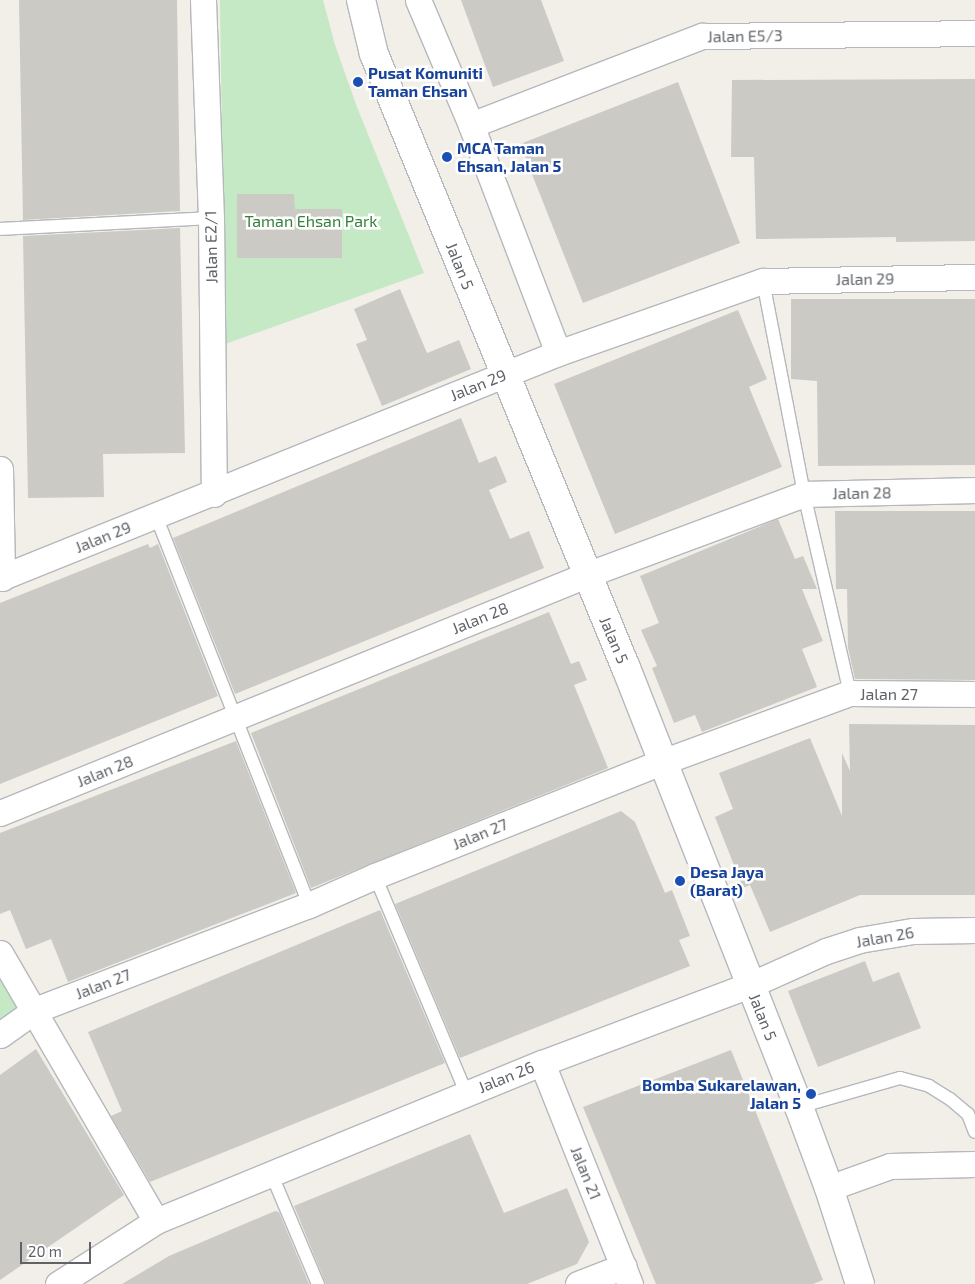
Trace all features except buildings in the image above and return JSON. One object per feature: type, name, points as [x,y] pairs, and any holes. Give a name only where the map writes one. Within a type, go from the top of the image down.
[{"type":"street","name":"Jalan E2/1","points":[[203,0],[211,218],[214,494]]},
{"type":"street","name":"Jalan 5","points":[[361,0],[374,54],[662,762],[799,1107],[829,1188],[860,1284]]},
{"type":"street","points":[[418,0],[471,125],[558,353]]},
{"type":"street","name":"Jalan E5/3","points":[[471,125],[702,36],[975,33]]},
{"type":"street","name":"Jalan 29","points":[[1,578],[214,494],[504,374],[558,353],[763,281],[975,277]]},
{"type":"street","points":[[0,468],[1,578]]},
{"type":"street","name":"Jalan 28","points":[[0,813],[235,719],[586,574],[804,494],[975,490]]},
{"type":"street","name":"Jalan 27","points":[[0,1035],[35,1010],[309,905],[375,876],[662,762],[850,693],[975,694]]},
{"type":"street","name":"Jalan 26","points":[[58,1284],[156,1221],[466,1093],[750,985],[826,951],[859,940],[913,931],[975,930]]},
{"type":"street","points":[[0,954],[35,1010],[156,1221]]},
{"type":"street","name":"Jalan 21","points":[[542,1063],[627,1275]]},
{"type":"street","points":[[829,1188],[890,1166],[975,1164]]},
{"type":"street","points":[[578,1284],[627,1275]]},
{"type":"lane","points":[[0,229],[211,218]]},
{"type":"lane","points":[[763,281],[804,494],[850,693]]},
{"type":"lane","points":[[156,516],[309,905]]},
{"type":"lane","points":[[375,876],[466,1093]]},
{"type":"lane","points":[[799,1107],[900,1078],[929,1086],[950,1099],[968,1114],[975,1132]]},
{"type":"lane","points":[[271,1173],[318,1284]]},
{"type":"green space","name":"Taman Ehsan Park","points":[[220,0],[323,0],[335,45],[357,107],[424,273],[225,344]]},
{"type":"green space","points":[[0,971],[23,1006],[0,1022]]},
{"type":"place","name":"Pusat Komuniti Taman Ehsan","points":[[358,82]]},
{"type":"place","name":"MCA Taman Ehsan, Jalan 5","points":[[447,157]]},
{"type":"place","name":"Desa Jaya (Barat)","points":[[680,881]]},
{"type":"place","name":"Bomba Sukarelawan, Jalan 5","points":[[811,1094]]}]
